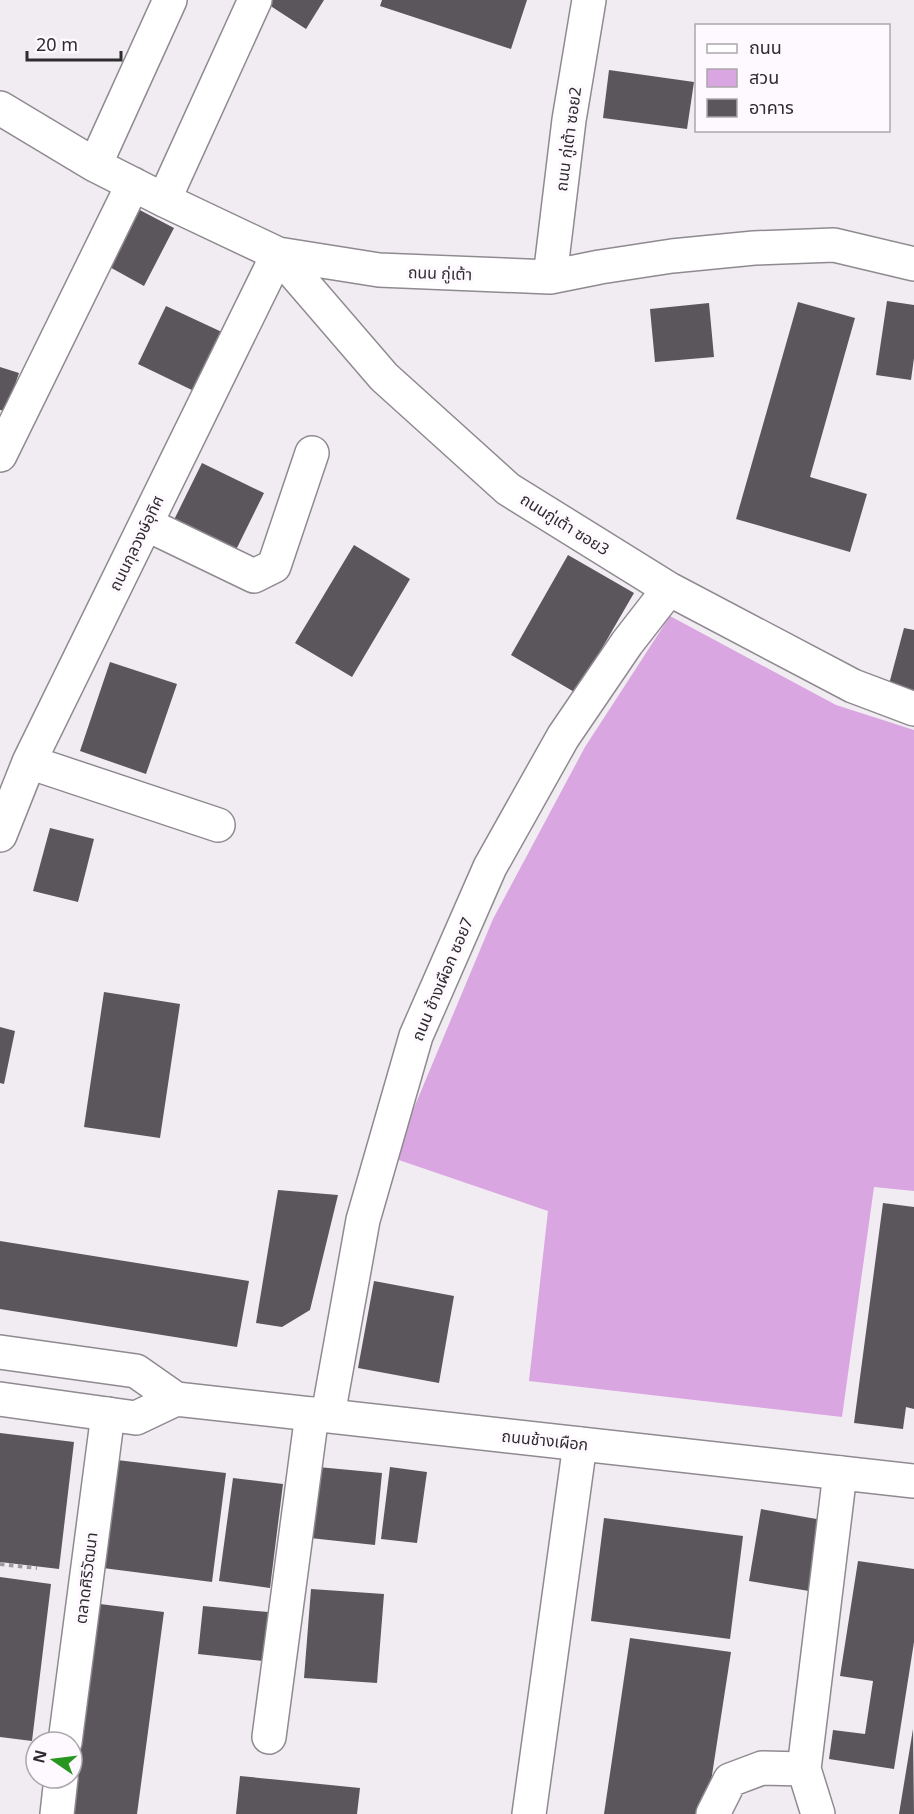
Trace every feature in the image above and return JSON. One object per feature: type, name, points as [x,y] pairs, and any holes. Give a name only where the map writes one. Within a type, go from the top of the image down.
[{"type":"street","points":[[95,165],[170,0]]},
{"type":"street","points":[[164,200],[255,0]]},
{"type":"street","name":"ถนน กู่เต้า ซอย2","points":[[550,278],[569,120],[589,0]]},
{"type":"street","name":"ถนน กู่เต้า","points":[[0,108],[95,165],[278,254],[379,270],[550,278],[600,267],[672,256],[754,248],[834,245],[914,264]]},
{"type":"street","points":[[0,455],[133,184]]},
{"type":"street","name":"ถนนกุลวงษ์อุทิศ","points":[[0,835],[29,762],[278,254]]},
{"type":"street","name":"ถนนกู่เต้า ซอย3","points":[[278,254],[384,377],[508,489],[669,589],[853,686],[914,709]]},
{"type":"street","points":[[146,524],[254,576],[274,566],[312,453]]},
{"type":"street","name":"ถนน ช้างเผือก ซอย7","points":[[269,1737],[320,1415],[363,1220],[416,1036],[490,867],[563,737],[627,643],[669,589]]},
{"type":"street","points":[[29,762],[218,825]]},
{"type":"street","name":"ถนนช้างเผือก","points":[[0,1352],[136,1371],[176,1399],[914,1482]]},
{"type":"street","points":[[0,1399],[136,1418],[176,1399]]},
{"type":"street","name":"ตลาดศิริวัฒนา","points":[[67,1730],[108,1414]]},
{"type":"street","points":[[529,1814],[580,1444]]},
{"type":"street","points":[[818,1814],[804,1769],[840,1473]]},
{"type":"street","points":[[713,1814],[730,1780],[762,1768],[804,1769]]},
{"type":"street","points":[[57,1814],[59,1790]]},
{"type":"path","points":[[0,1564],[37,1568]]},
{"type":"green space","points":[[670,616],[836,705],[914,730],[914,1191],[874,1187],[842,1417],[529,1381],[548,1211],[393,1158],[493,919],[585,747]]},
{"type":"building","points":[[268,0],[324,0],[306,29],[266,3]]},
{"type":"building","points":[[382,0],[527,0],[511,49],[380,6]]},
{"type":"building","points":[[609,70],[694,82],[687,129],[603,118]]},
{"type":"building","points":[[136,208],[174,228],[144,286],[106,265]]},
{"type":"building","points":[[887,301],[914,305],[914,358],[911,380],[876,375]]},
{"type":"building","points":[[798,302],[855,318],[810,477],[867,494],[850,552],[736,519]]},
{"type":"building","points":[[709,303],[714,357],[655,362],[650,309]]},
{"type":"building","points":[[166,306],[224,333],[196,392],[138,364]]},
{"type":"building","points":[[0,367],[19,373],[6,411],[0,410]]},
{"type":"building","points":[[202,463],[264,493],[233,556],[171,526]]},
{"type":"building","points":[[354,545],[410,579],[352,677],[295,643]]},
{"type":"building","points":[[568,555],[634,593],[576,693],[511,655]]},
{"type":"building","points":[[904,628],[914,630],[914,695],[888,688]]},
{"type":"building","points":[[110,662],[177,684],[146,774],[80,751]]},
{"type":"building","points":[[50,828],[94,839],[78,902],[33,891]]},
{"type":"building","points":[[104,992],[180,1004],[160,1138],[84,1127]]},
{"type":"building","points":[[0,1027],[15,1031],[4,1084],[0,1083]]},
{"type":"building","points":[[278,1190],[338,1195],[310,1310],[282,1327],[256,1323]]},
{"type":"building","points":[[883,1203],[914,1207],[914,1409],[906,1407],[903,1429],[854,1423]]},
{"type":"building","points":[[0,1241],[249,1281],[237,1347],[0,1309]]},
{"type":"building","points":[[374,1281],[454,1296],[439,1383],[358,1368]]},
{"type":"building","points":[[0,1433],[74,1442],[59,1569],[0,1562]]},
{"type":"building","points":[[117,1460],[226,1473],[212,1582],[103,1568]]},
{"type":"building","points":[[318,1467],[382,1473],[375,1545],[310,1538]]},
{"type":"building","points":[[390,1467],[427,1472],[417,1543],[381,1539]]},
{"type":"building","points":[[233,1478],[283,1484],[270,1588],[219,1581]]},
{"type":"building","points":[[761,1509],[822,1520],[809,1591],[749,1581]]},
{"type":"building","points":[[604,1518],[743,1536],[730,1639],[591,1621]]},
{"type":"building","points":[[858,1561],[914,1569],[914,1642],[894,1769],[829,1759],[833,1730],[865,1734],[873,1681],[840,1676]]},
{"type":"building","points":[[0,1577],[51,1584],[33,1730],[24,1730],[24,1740],[0,1737]]},
{"type":"building","points":[[311,1589],[384,1594],[377,1683],[304,1678]]},
{"type":"building","points":[[100,1604],[164,1612],[137,1814],[72,1814],[75,1790],[84,1790],[83,1730]]},
{"type":"building","points":[[203,1606],[268,1612],[263,1661],[198,1654]]},
{"type":"building","points":[[630,1638],[731,1652],[706,1814],[604,1814]]},
{"type":"building","points":[[913,1729],[914,1814],[899,1814]]},
{"type":"building","points":[[240,1776],[360,1788],[357,1814],[236,1814]]}]
